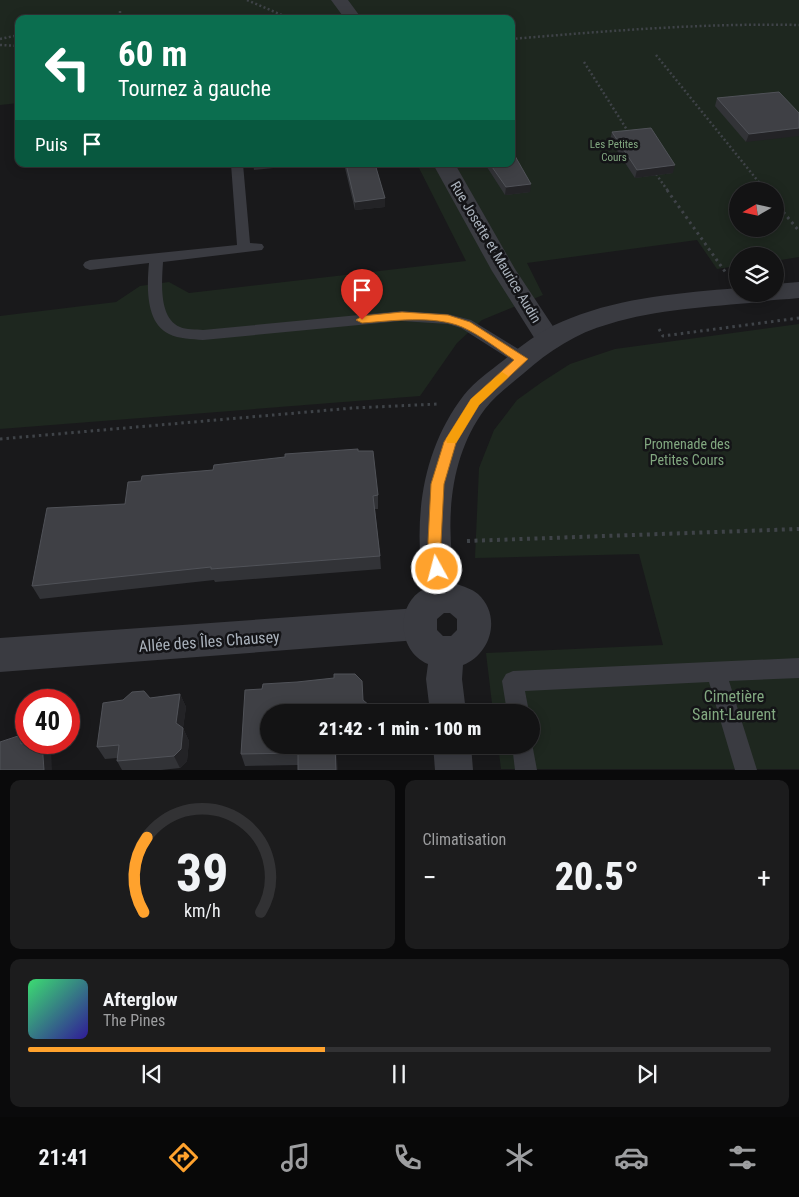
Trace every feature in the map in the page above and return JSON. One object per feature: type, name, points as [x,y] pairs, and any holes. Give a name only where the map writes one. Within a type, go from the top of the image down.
[{"type":"street","points":[[339,0],[351,15]]},
{"type":"street","name":"Rue Josette et Maurice Audin","points":[[446,167],[504,271],[549,340]]},
{"type":"street","points":[[784,291],[799,290]]},
{"type":"street","points":[[442,598],[434,542],[437,484],[450,442],[475,402],[522,359],[549,340],[579,324],[624,310],[646,306],[729,297]]},
{"type":"street","points":[[442,598],[451,598],[466,605],[476,620],[476,630],[473,639],[457,650],[446,652],[430,646],[420,632],[418,624],[423,610],[435,600],[442,598]]},
{"type":"street","name":"Allée des Îles Chausey","points":[[0,656],[418,624]]},
{"type":"street","points":[[446,652],[444,679],[447,704]]},
{"type":"street","points":[[453,754],[454,770]]},
{"type":"lane","points":[[90,265],[251,248],[238,167]]},
{"type":"lane","points":[[156,258],[155,284],[161,319],[170,329],[183,334],[203,335],[402,316],[429,317],[466,324],[522,359]]},
{"type":"lane","points":[[517,704],[513,681],[799,668]]},
{"type":"lane","points":[[716,672],[746,770]]},
{"type":"lane","points":[[524,754],[526,770]]},
{"type":"path","points":[[247,0],[282,15]]},
{"type":"path","points":[[515,39],[638,28],[799,24]]},
{"type":"path","points":[[0,39],[15,36]]},
{"type":"path","points":[[0,45],[15,46]]},
{"type":"path","points":[[656,55],[759,182]]},
{"type":"path","points":[[584,62],[632,137]]},
{"type":"path","points":[[653,170],[726,274]]},
{"type":"path","points":[[784,213],[799,232]]},
{"type":"path","points":[[646,306],[663,336],[799,318]]},
{"type":"path","points":[[0,439],[353,408],[475,402]]},
{"type":"path","points":[[434,542],[799,529]]},
{"type":"green space","name":"Les Petites Cours","points":[[0,0],[799,0],[799,257],[784,260],[784,247],[729,247],[729,267],[717,269],[697,240],[527,263],[543,295],[482,320],[457,343],[420,396],[0,429],[0,316],[116,302],[140,286],[169,282],[189,293],[466,261],[419,167],[515,167],[515,15],[15,15],[15,103],[0,105]]},
{"type":"green space","name":"Promenade des Petites Cours","points":[[799,324],[799,769],[501,769],[499,754],[540,754],[540,704],[492,704],[486,653],[663,645],[639,554],[475,558],[479,468],[494,430],[517,400],[542,382],[570,364],[615,349]]},
{"type":"building","points":[[779,92],[799,113],[799,128],[749,134],[717,98]]},
{"type":"building","points":[[651,128],[675,165],[637,170],[612,132]]},
{"type":"building","points":[[515,156],[531,184],[506,187],[492,167],[515,167]]},
{"type":"building","points":[[347,167],[376,167],[385,198],[355,202]]},
{"type":"building","points":[[358,449],[358,451],[373,451],[378,495],[373,496],[380,556],[211,569],[211,567],[32,586],[47,508],[125,504],[128,482],[141,481],[142,476],[213,470],[214,465],[285,457],[285,454]]},
{"type":"building","points":[[334,674],[355,674],[362,681],[363,700],[368,704],[260,704],[260,754],[241,754],[245,690],[262,689],[263,684],[334,678]]},
{"type":"building","points":[[144,691],[150,698],[180,694],[176,723],[183,728],[181,749],[174,756],[117,761],[119,745],[97,747],[103,703],[123,700],[132,692]]},
{"type":"building","points":[[15,737],[15,754],[43,754],[44,770],[0,770],[0,742]]},
{"type":"building","points":[[298,754],[335,754],[336,770],[298,770]]},
{"type":"slow traffic","points":[[452,439],[462,420],[475,402],[502,376]]},
{"type":"route","points":[[362,320],[402,316],[448,319],[466,324],[522,359],[488,388],[475,402],[450,442],[437,484],[434,542],[437,569]]},
{"type":"park label","name":"Cimetière Saint-Laurent","points":[[734,705]]}]
